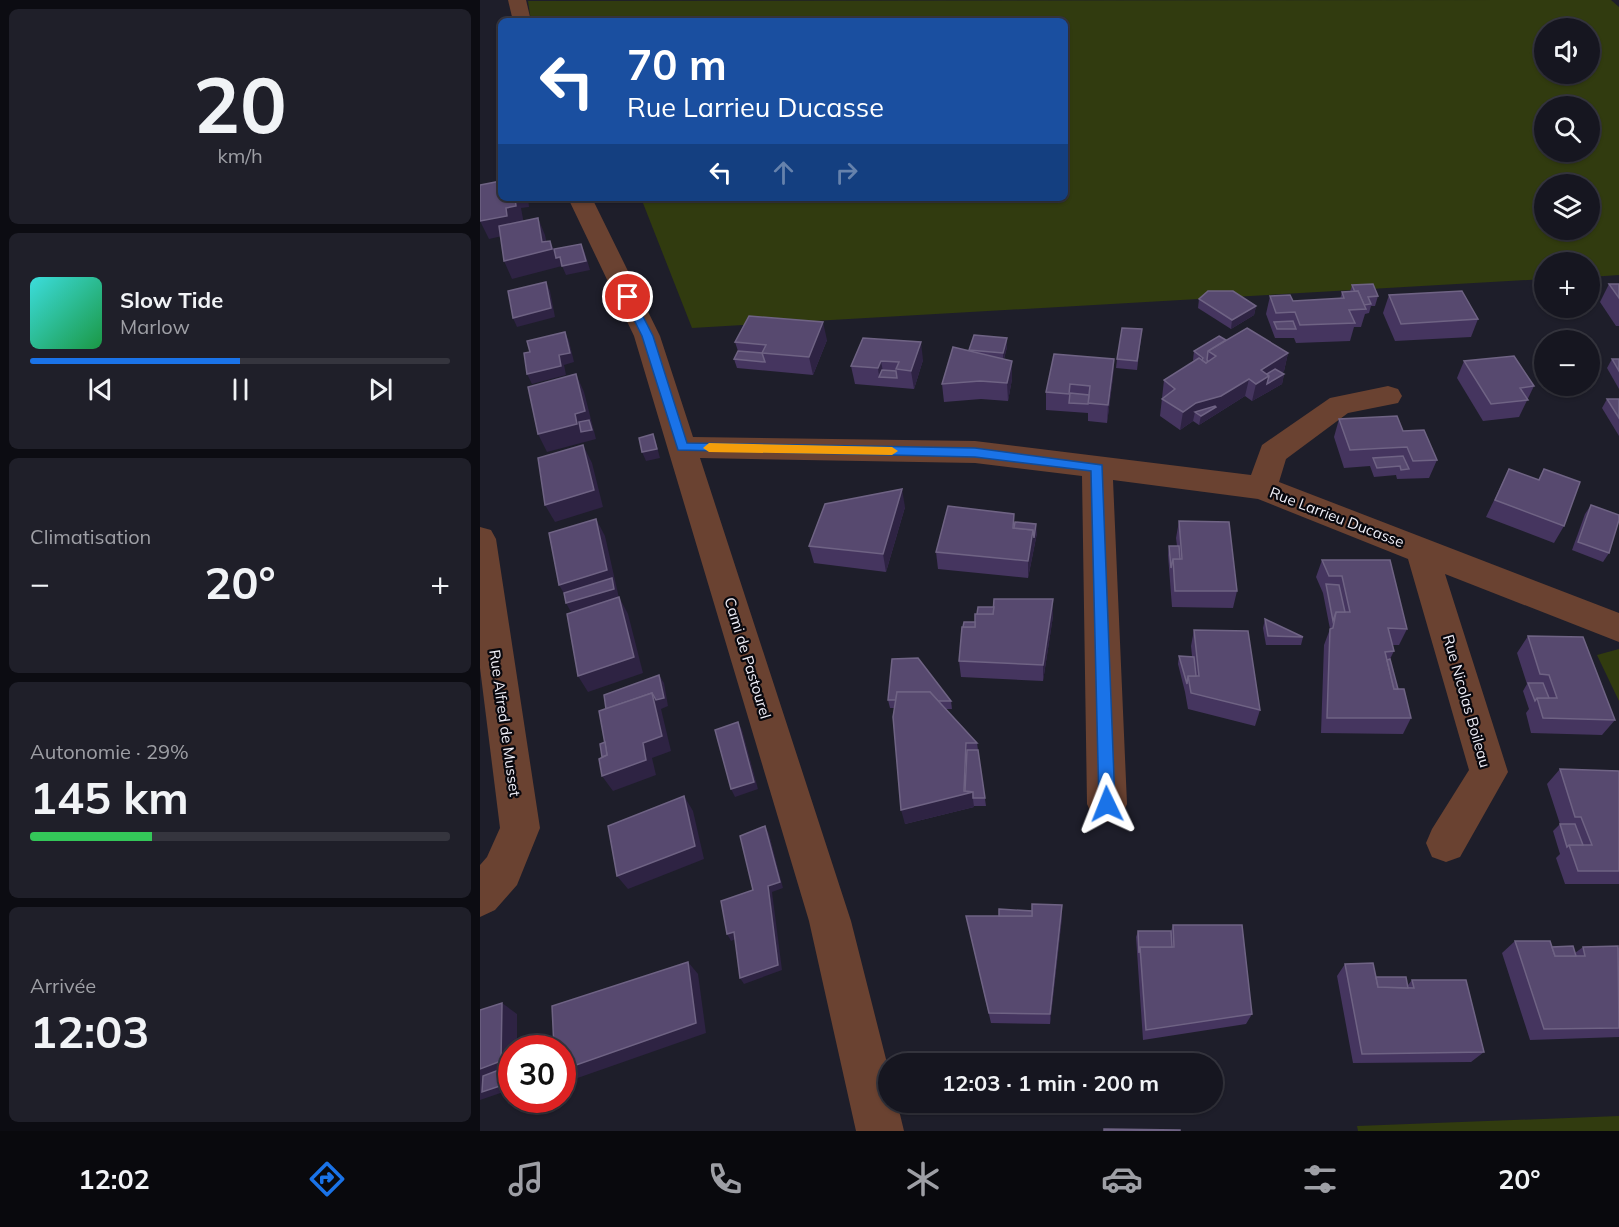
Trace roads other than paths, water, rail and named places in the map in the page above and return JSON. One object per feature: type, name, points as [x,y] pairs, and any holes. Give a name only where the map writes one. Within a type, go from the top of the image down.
[{"type":"street","points":[[517,0],[521,18]]},
{"type":"street","name":"Cami de Pastourel","points":[[581,201],[647,336],[830,921],[880,1131]]},
{"type":"street","points":[[1263,488],[1273,453],[1340,405],[1388,396]]},
{"type":"street","name":"Rue Larrieu Ducasse","points":[[682,447],[975,452],[1263,488],[1619,628]]},
{"type":"street","points":[[1097,468],[1107,804]]},
{"type":"street","name":"Rue Alfred de Musset","points":[[480,539],[520,828],[502,872],[480,896]]},
{"type":"street","name":"Rue Nicolas Boileau","points":[[1422,551],[1489,772],[1446,843]]}]
